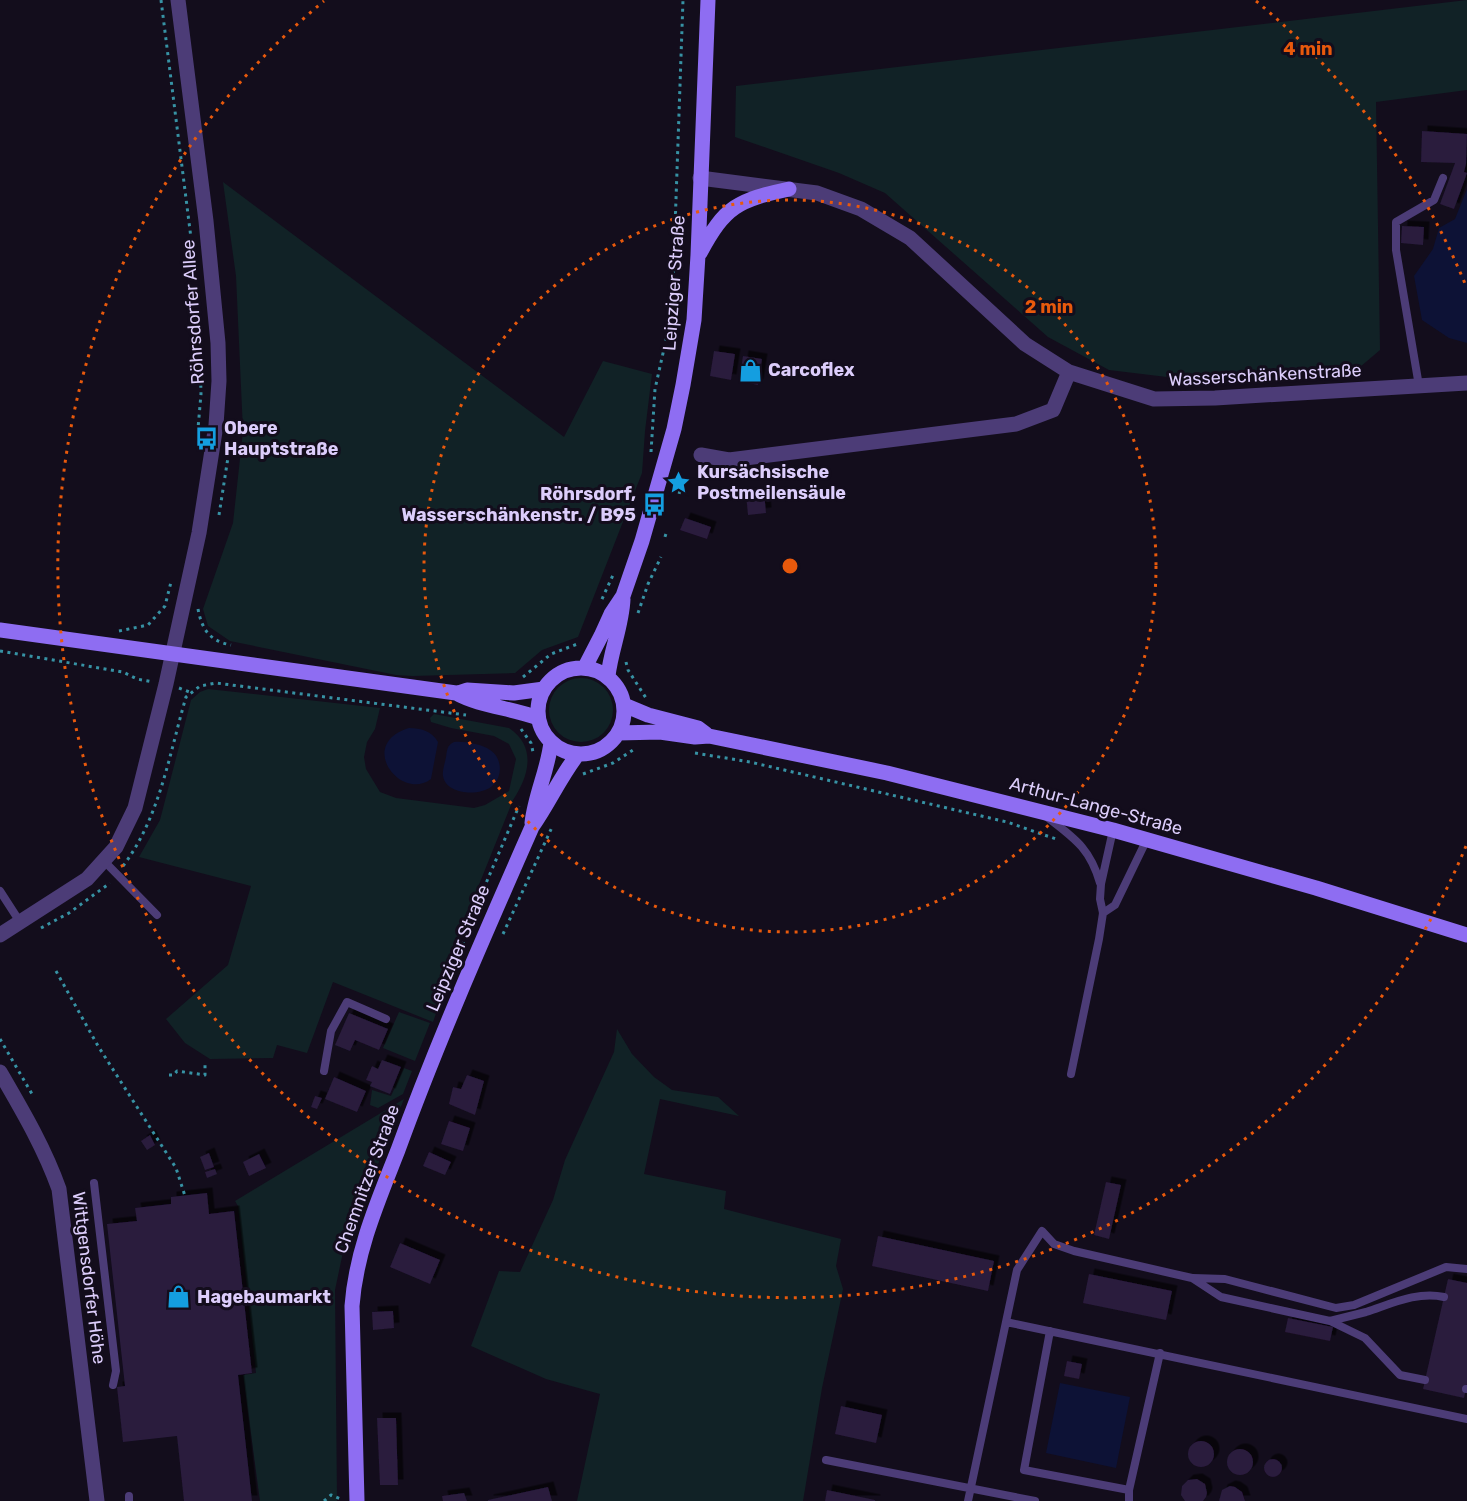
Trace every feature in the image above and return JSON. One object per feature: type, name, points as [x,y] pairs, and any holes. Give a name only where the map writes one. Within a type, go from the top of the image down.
[{"type":"main road","name":"Leipziger Straße","points":[[585,667],[611,614],[623,596],[653,507],[674,429],[694,320],[708,0]]},
{"type":"main road","points":[[698,255],[717,223],[737,205],[789,189]]},
{"type":"main road","name":"Leipziger Straße","points":[[608,676],[611,651],[622,616],[623,596]]},
{"type":"main road","points":[[0,630],[456,693],[468,700],[511,708],[538,718]]},
{"type":"main road","points":[[585,667],[608,676],[616,685],[624,705],[624,720],[612,742],[601,750],[578,754],[562,750],[551,742],[538,718],[538,704],[549,681],[572,668],[585,667]]},
{"type":"main road","points":[[456,693],[467,690],[514,693],[544,689]]},
{"type":"main road","name":"Arthur-Lange-Straße","points":[[624,705],[648,715],[698,728],[709,736]]},
{"type":"main road","name":"Arthur-Lange-Straße","points":[[618,733],[646,732],[695,737],[709,736],[887,773],[1147,839],[1467,935]]},
{"type":"main road","name":"Leipziger Straße","points":[[532,827],[534,806],[547,770],[551,742]]},
{"type":"main road","name":"Leipziger Straße","points":[[421,1086],[532,827],[561,776],[578,754]]},
{"type":"main road","name":"Chemnitzer Straße","points":[[357,1501],[352,1324],[354,1278],[361,1247],[421,1086]]},
{"type":"street","name":"Röhrsdorfer Allee","points":[[0,935],[87,879],[116,847],[135,808],[173,655],[202,512],[213,447],[219,381],[218,343],[178,0]]},
{"type":"street","name":"Wasserschänkenstraße","points":[[700,178],[817,193],[861,209],[910,238],[1025,344],[1069,372],[1154,399],[1215,398],[1467,383]]},
{"type":"street","points":[[701,454],[729,460],[1016,424],[1053,410],[1069,372]]},
{"type":"street","name":"Wittgensdorfer Höhe","points":[[0,1072],[29,1122],[59,1189],[97,1501]]},
{"type":"lane","points":[[1419,386],[1396,250],[1396,222],[1434,200],[1443,178]]},
{"type":"lane","points":[[1039,811],[1084,847],[1096,866],[1101,884]]},
{"type":"lane","points":[[1071,1074],[1099,939],[1103,913],[1100,900],[1101,884],[1113,830]]},
{"type":"lane","points":[[1103,913],[1115,905],[1147,839]]},
{"type":"lane","points":[[104,861],[157,915]]},
{"type":"lane","points":[[0,891],[20,922]]},
{"type":"lane","points":[[324,1071],[331,1030],[347,1002],[386,1019]]},
{"type":"lane","name":"Wittgensdorfer Höhe","points":[[94,1183],[116,1371],[113,1385]]},
{"type":"lane","points":[[968,1501],[1017,1270],[1042,1231],[1054,1244],[1074,1251],[1192,1278],[1225,1279],[1336,1308],[1354,1305],[1446,1268],[1467,1269]]},
{"type":"lane","points":[[1192,1278],[1221,1297],[1330,1321],[1365,1338],[1400,1375],[1425,1380]]},
{"type":"lane","points":[[1330,1321],[1405,1298],[1435,1295],[1444,1297]]},
{"type":"lane","points":[[1006,1322],[1467,1419]]},
{"type":"lane","points":[[1050,1330],[1024,1470],[1129,1490]]},
{"type":"lane","points":[[1129,1501],[1129,1490],[1160,1353]]},
{"type":"lane","points":[[826,1460],[1035,1501]]},
{"type":"path","points":[[161,0],[193,260]]},
{"type":"path","points":[[650,455],[654,399],[672,313],[683,0]]},
{"type":"path","points":[[196,446],[201,394],[199,314]]},
{"type":"path","points":[[662,359],[667,361]]},
{"type":"path","points":[[654,399],[659,399]]},
{"type":"path","points":[[637,616],[648,584],[661,557]]},
{"type":"path","points":[[599,605],[615,572]]},
{"type":"path","points":[[119,631],[148,625],[165,606],[171,583]]},
{"type":"path","points":[[517,679],[523,677],[550,654],[575,646],[582,641],[596,646]]},
{"type":"path","points":[[0,651],[123,672],[137,679],[166,684],[192,693]]},
{"type":"path","points":[[611,651],[625,655],[628,670],[650,702],[648,715]]},
{"type":"path","points":[[39,929],[69,913],[108,886],[140,842],[155,808],[186,697],[200,686],[216,683],[468,716]]},
{"type":"path","points":[[515,725],[522,729],[531,742],[535,759]]},
{"type":"path","points":[[579,777],[613,763],[638,747],[645,746],[646,732]]},
{"type":"path","points":[[693,753],[750,762],[995,819],[1061,841]]},
{"type":"path","points":[[462,950],[466,930],[520,804]]},
{"type":"path","points":[[499,941],[553,824]]},
{"type":"path","points":[[56,971],[99,1046],[176,1168],[185,1196]]},
{"type":"path","points":[[169,1075],[174,1075],[177,1071],[206,1075],[205,1065]]},
{"type":"path","points":[[324,1501],[331,1495],[344,1501]]},
{"type":"shaded area","points":[[1467,0],[1467,90],[1376,102],[1380,350],[1360,367],[1200,381],[1109,370],[1048,337],[885,193],[839,173],[735,137],[736,86]]},
{"type":"shaded area","points":[[223,182],[564,437],[603,361],[652,374],[642,473],[578,637],[542,650],[515,673],[413,676],[396,675],[230,641],[208,626],[203,609],[233,523],[243,431],[236,276]]},
{"type":"shaded area","points":[[1467,189],[1467,343],[1449,338],[1422,320],[1414,276],[1433,249],[1439,228],[1455,219]]},
{"type":"shaded area","points":[[575,678],[587,678],[604,687],[611,698],[613,710],[611,722],[604,733],[587,742],[575,742],[563,737],[554,728],[549,716],[549,704],[554,692],[563,683]]},
{"type":"shaded area","points":[[208,689],[380,708],[375,729],[367,742],[364,757],[366,769],[380,792],[396,798],[474,808],[485,805],[509,791],[516,759],[509,744],[494,736],[431,722],[430,718],[434,714],[509,728],[524,744],[528,762],[526,772],[466,917],[459,948],[433,1022],[333,982],[307,1053],[277,1045],[273,1058],[210,1059],[185,1043],[166,1019],[228,965],[251,886],[139,857],[160,820],[191,700],[200,692]]},
{"type":"shaded area","points":[[409,728],[426,731],[438,742],[431,779],[419,784],[407,783],[397,777],[389,768],[385,757],[386,746],[393,736]]},
{"type":"shaded area","points":[[454,742],[478,745],[494,754],[500,768],[498,779],[491,787],[479,792],[464,792],[450,787],[445,782],[443,772],[447,750]]},
{"type":"shaded area","points":[[399,1012],[430,1023],[415,1061],[383,1048]]},
{"type":"shaded area","points":[[617,1029],[632,1054],[654,1077],[672,1090],[718,1097],[739,1116],[660,1099],[644,1174],[726,1191],[724,1209],[841,1239],[836,1266],[843,1289],[822,1388],[803,1501],[577,1501],[600,1394],[546,1379],[471,1346],[499,1271],[520,1272],[553,1200],[565,1160],[614,1052]]},
{"type":"shaded area","points":[[404,1068],[412,1071],[403,1094],[378,1108],[370,1105],[372,1090],[391,1096]]},
{"type":"shaded area","points":[[404,1099],[343,1252],[335,1290],[337,1501],[260,1501],[243,1375],[256,1373],[238,1206],[235,1201]]},
{"type":"shaded area","points":[[1060,1383],[1130,1397],[1116,1468],[1046,1453]]},
{"type":"building","points":[[1422,131],[1467,134],[1464,172],[1467,173],[1454,209],[1440,204],[1455,163],[1421,162]]},
{"type":"building","points":[[1402,226],[1424,227],[1423,245],[1401,243]]},
{"type":"building","points":[[714,351],[735,354],[731,380],[710,376]]},
{"type":"building","name":"Carcoflex","points":[[743,356],[762,359],[758,385],[739,381]]},
{"type":"building","points":[[764,492],[766,513],[748,515],[746,494]]},
{"type":"building","points":[[685,518],[711,527],[707,539],[680,530]]},
{"type":"building","points":[[349,1013],[388,1029],[379,1050],[355,1040],[350,1051],[335,1045]]},
{"type":"building","points":[[382,1060],[401,1067],[390,1094],[370,1086],[372,1082],[366,1080],[372,1066],[378,1069]]},
{"type":"building","points":[[467,1075],[484,1081],[475,1115],[449,1104],[453,1087],[461,1089]]},
{"type":"building","points":[[334,1077],[366,1091],[357,1112],[325,1099]]},
{"type":"building","points":[[315,1096],[322,1098],[317,1109],[311,1107]]},
{"type":"building","points":[[449,1121],[470,1128],[463,1151],[441,1144]]},
{"type":"building","points":[[150,1135],[155,1145],[147,1150],[141,1141]]},
{"type":"building","points":[[429,1152],[451,1162],[445,1175],[423,1166]]},
{"type":"building","points":[[209,1153],[214,1167],[205,1170],[200,1157]]},
{"type":"building","points":[[259,1154],[266,1168],[249,1176],[243,1162]]},
{"type":"building","points":[[215,1169],[217,1174],[207,1178],[205,1172]]},
{"type":"building","points":[[1106,1182],[1121,1185],[1109,1239],[1094,1235]]},
{"type":"building","name":"Hagebaumarkt","points":[[207,1193],[209,1214],[234,1211],[252,1373],[238,1375],[252,1501],[184,1501],[177,1436],[123,1442],[117,1387],[125,1386],[107,1224],[137,1221],[135,1208],[171,1204],[171,1197]]},
{"type":"building","points":[[878,1236],[994,1261],[988,1291],[872,1266]]},
{"type":"building","points":[[400,1243],[440,1260],[430,1284],[390,1267]]},
{"type":"building","points":[[1089,1274],[1172,1291],[1166,1320],[1083,1303]]},
{"type":"building","points":[[1448,1279],[1467,1283],[1467,1384],[1464,1398],[1423,1389]]},
{"type":"building","points":[[393,1311],[394,1328],[373,1330],[372,1312]]},
{"type":"building","points":[[1288,1318],[1333,1327],[1330,1341],[1285,1332]]},
{"type":"building","points":[[1067,1361],[1082,1364],[1079,1379],[1064,1376]]},
{"type":"building","points":[[841,1406],[882,1415],[876,1443],[835,1434]]},
{"type":"building","points":[[377,1418],[396,1418],[398,1485],[380,1485]]},
{"type":"building","points":[[1201,1441],[1210,1445],[1214,1454],[1210,1463],[1201,1467],[1192,1463],[1188,1454],[1192,1445]]},
{"type":"building","points":[[1240,1449],[1249,1453],[1253,1462],[1249,1471],[1240,1475],[1231,1471],[1227,1462],[1231,1453]]},
{"type":"building","points":[[1269,1459],[1277,1459],[1282,1464],[1280,1475],[1269,1477],[1264,1472],[1264,1464]]},
{"type":"building","points":[[1197,1479],[1205,1484],[1206,1497],[1203,1501],[1185,1501],[1181,1495],[1182,1486],[1188,1480]]},
{"type":"building","points":[[1230,1486],[1242,1492],[1245,1501],[1219,1501],[1222,1490]]},
{"type":"building","points":[[548,1487],[552,1501],[488,1501],[488,1500]]},
{"type":"building","points":[[827,1490],[875,1500],[875,1501],[825,1501]]},
{"type":"building","points":[[464,1493],[467,1501],[443,1501],[442,1496]]},
{"type":"place","name":"Carcoflex","points":[[750,370]]},
{"type":"place","name":"Obere Hauptstraße","points":[[206,438]]},
{"type":"place","name":"Kursächsische Postmeilensäule","points":[[679,482]]},
{"type":"place","name":"Röhrsdorf, Wasserschänkenstr. / B95","points":[[654,504]]},
{"type":"place","name":"Hagebaumarkt","points":[[179,1297]]}]
